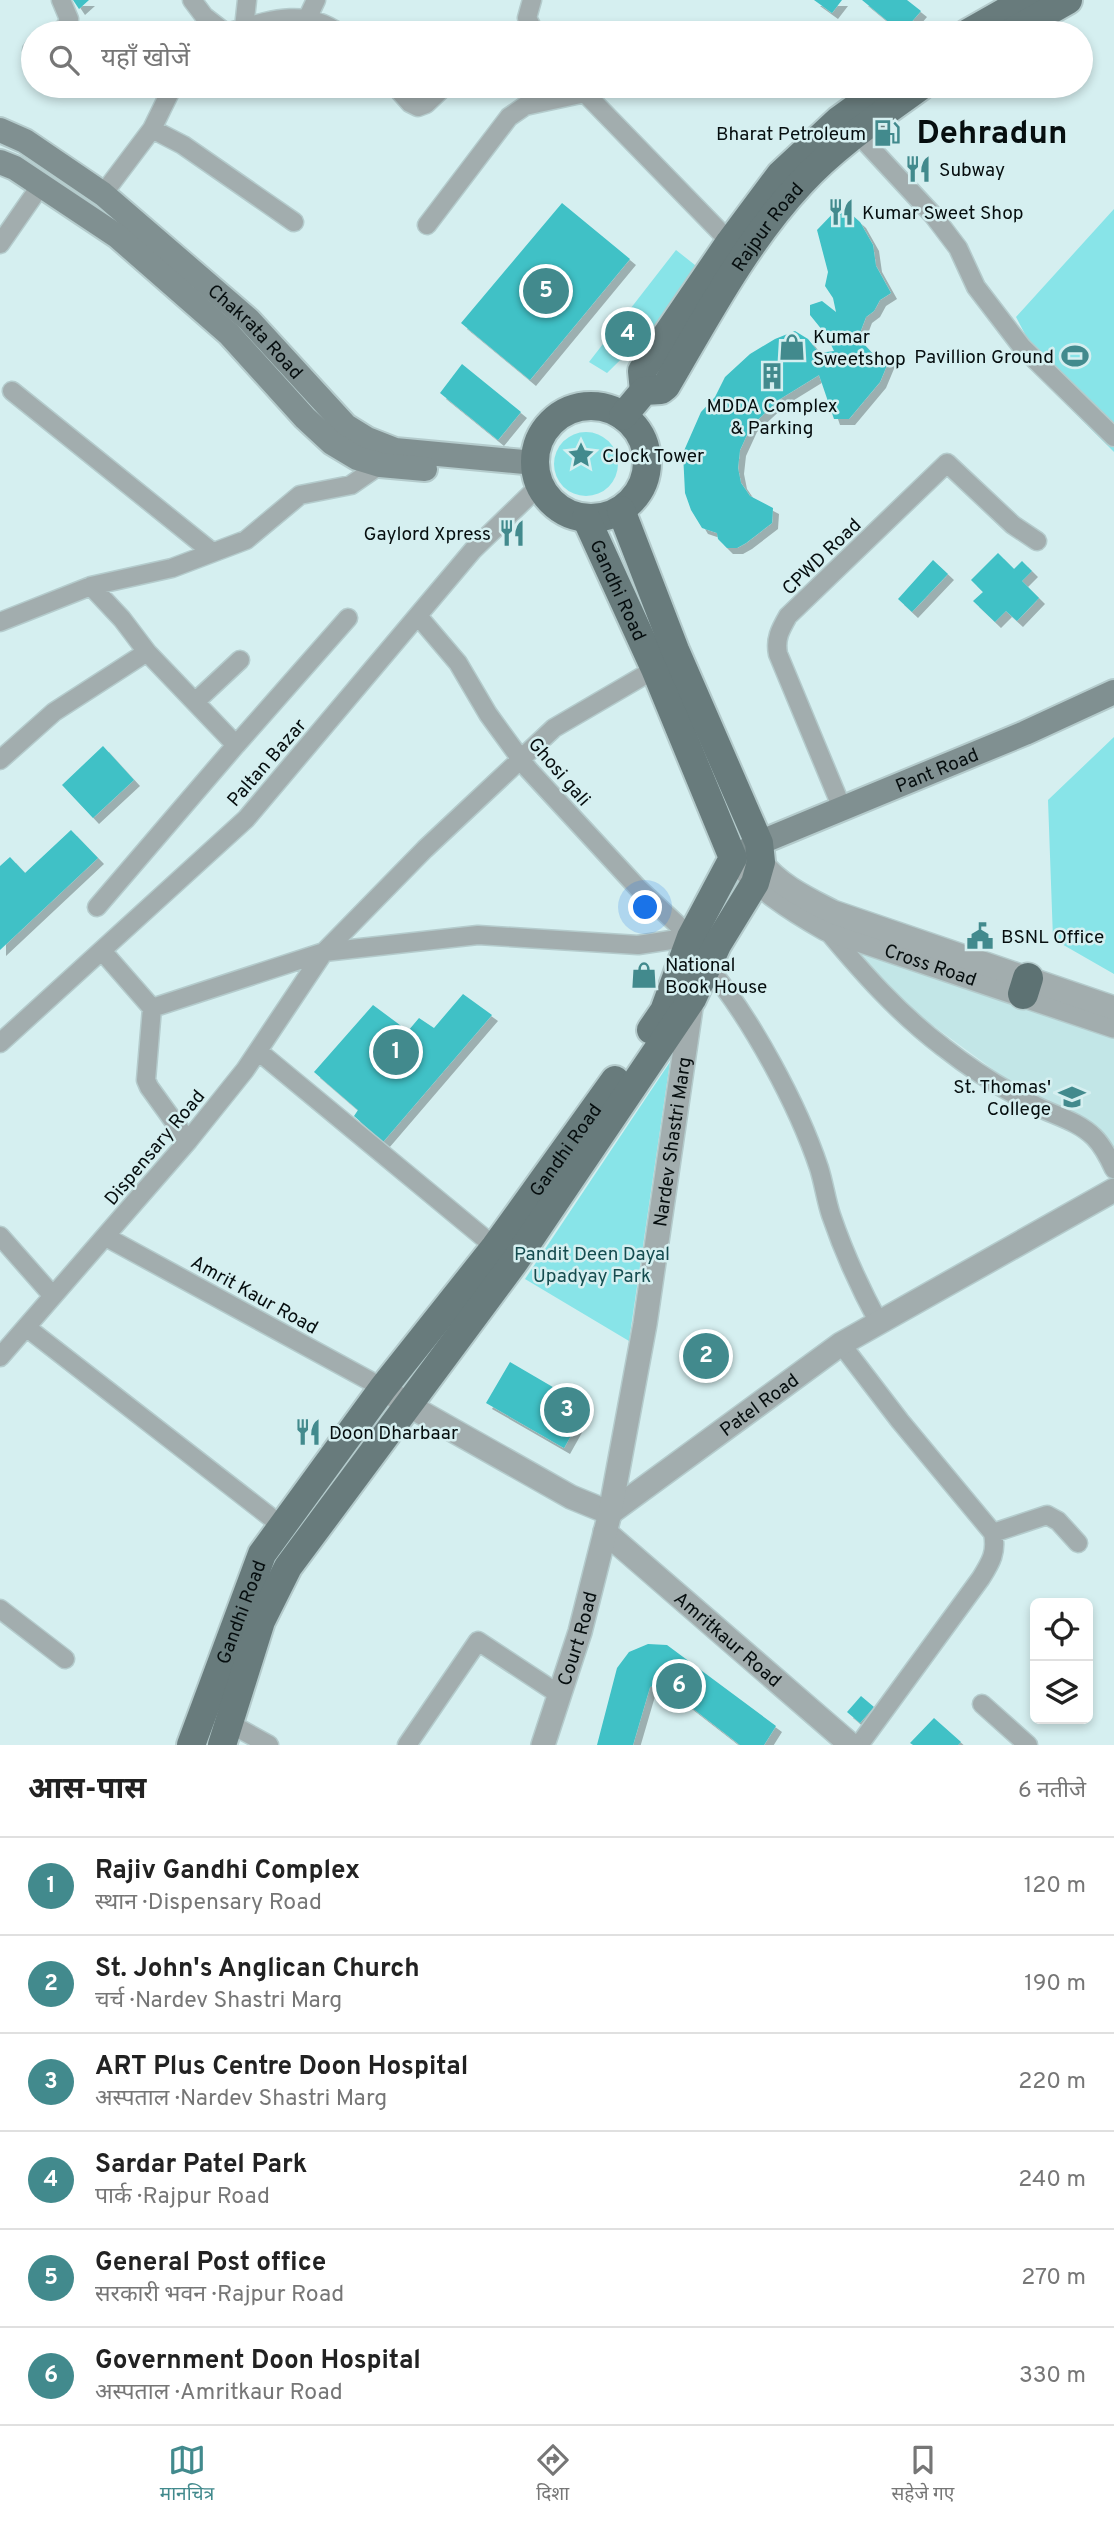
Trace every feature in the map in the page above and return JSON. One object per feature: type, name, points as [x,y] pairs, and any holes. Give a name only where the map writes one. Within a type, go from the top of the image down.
[{"type":"main road","points":[[989,21],[1026,0]]},
{"type":"main road","points":[[1031,21],[1068,0]]},
{"type":"main road","name":"Rajpur Road","points":[[623,416],[644,391],[642,371],[730,242],[780,175],[839,120],[869,98]]},
{"type":"main road","name":"Rajpur Road","points":[[644,391],[661,390],[666,386],[746,253],[802,183],[857,134],[905,98]]},
{"type":"main road","name":"Chakrata Road","points":[[0,130],[34,146],[103,194],[249,320],[346,426],[367,439],[396,450],[537,475]]},
{"type":"main road","name":"Chakrata Road","points":[[0,162],[15,168],[117,236],[229,334],[305,418],[332,443],[356,458],[380,466],[537,475]]},
{"type":"main road","points":[[590,406],[607,408],[623,416],[636,429],[645,445],[648,463],[644,481],[635,497],[621,509],[604,517],[586,518],[558,508],[548,498],[537,475],[537,446],[545,430],[557,418],[572,410],[590,406]]},
{"type":"main road","name":"Gandhi Road","points":[[225,1734],[261,1621],[288,1567],[514,1261],[692,999],[759,863],[621,509]]},
{"type":"main road","name":"Gandhi Road","points":[[191,1745],[262,1554],[383,1388],[495,1247],[664,1011],[691,937],[733,858],[655,669],[586,518]]},
{"type":"main road","name":"Pant Road","points":[[733,858],[759,863],[842,808],[1025,733],[1114,692]]},
{"type":"street","points":[[61,0],[68,21]]},
{"type":"street","points":[[192,0],[204,16],[213,21]]},
{"type":"street","points":[[237,21],[247,0]]},
{"type":"street","points":[[307,19],[316,0]]},
{"type":"street","points":[[529,21],[527,18],[532,0]]},
{"type":"street","points":[[273,21],[313,21]]},
{"type":"street","points":[[103,194],[152,129],[167,98]]},
{"type":"street","points":[[406,98],[418,107],[432,98]]},
{"type":"street","points":[[427,225],[509,117],[525,106],[554,98]]},
{"type":"street","points":[[590,98],[730,242]]},
{"type":"street","points":[[152,129],[183,145],[294,222]]},
{"type":"street","points":[[857,134],[933,215],[958,248],[976,287],[1022,347],[1114,437]]},
{"type":"street","points":[[0,244],[41,185]]},
{"type":"street","points":[[12,391],[212,552]]},
{"type":"street","name":"CPWD Road","points":[[842,808],[778,654],[776,642],[780,628],[788,616],[947,463],[1013,525],[1037,541]]},
{"type":"street","points":[[0,601],[3,620],[91,586],[172,568],[251,537],[300,495],[351,485],[380,466]]},
{"type":"street","name":"Paltan Bazar","points":[[0,1043],[9,1030],[103,952],[246,819],[537,475]]},
{"type":"street","points":[[91,586],[122,619],[145,650],[236,745]]},
{"type":"street","name":"Ghosi gali","points":[[418,616],[458,663],[488,714],[520,758],[638,888],[691,937]]},
{"type":"street","points":[[97,907],[348,618]]},
{"type":"street","points":[[0,760],[54,712],[145,655],[145,650]]},
{"type":"street","points":[[195,702],[240,660]]},
{"type":"street","name":"Dispensary Road","points":[[0,1357],[188,1141],[258,1051],[324,953],[425,849],[554,728],[655,669]]},
{"type":"street","name":"Cross Road","points":[[759,863],[787,907],[826,929],[1025,986],[1114,1008]]},
{"type":"street","name":"Cross Road","points":[[759,863],[797,892],[833,912],[1025,986],[1114,1026]]},
{"type":"street","points":[[826,929],[881,991],[941,1046],[985,1077],[1080,1126],[1096,1138],[1114,1169]]},
{"type":"street","points":[[152,1008],[324,953],[478,935],[638,945],[691,937]]},
{"type":"street","points":[[103,952],[152,1008],[146,1080],[188,1141]]},
{"type":"street","points":[[708,967],[729,992],[792,1102],[819,1168],[830,1212],[848,1263],[879,1323]]},
{"type":"street","name":"Nardev Shastri Marg","points":[[607,1522],[645,1324],[692,999]]},
{"type":"street","points":[[258,1051],[495,1247]]},
{"type":"street","name":"Patel Road","points":[[607,1522],[841,1344],[1114,1190]]},
{"type":"street","points":[[0,1237],[53,1296]]},
{"type":"street","name":"Amrit Kaur Road","points":[[106,1237],[383,1388]]},
{"type":"street","points":[[26,1327],[282,1526]]},
{"type":"street","points":[[841,1344],[900,1421],[993,1532],[996,1544],[993,1559],[859,1745]]},
{"type":"street","points":[[383,1388],[408,1405],[571,1497],[607,1522]]},
{"type":"street","points":[[993,1532],[1047,1515],[1058,1521],[1078,1544]]},
{"type":"street","name":"Court Road","points":[[543,1745],[580,1632],[607,1522]]},
{"type":"street","name":"Amritkaur Road","points":[[607,1522],[851,1745]]},
{"type":"street","points":[[0,1609],[65,1659]]},
{"type":"street","points":[[407,1745],[478,1641],[559,1695]]},
{"type":"street","points":[[982,1704],[1028,1745]]},
{"type":"street","points":[[225,1734],[269,1745]]},
{"type":"shaded area","name":"St. Thomas' College","points":[[855,950],[1114,1036],[1114,1158],[917,1014]]},
{"type":"green space","name":"Pavillion Ground","points":[[1114,209],[1114,452],[1057,395],[1016,317]]},
{"type":"green space","points":[[676,250],[700,269],[674,307],[607,373],[589,362]]},
{"type":"green space","points":[[586,432],[604,438],[612,446],[618,464],[612,482],[604,490],[586,496],[568,490],[560,482],[554,464],[560,446],[568,438]]},
{"type":"green space","points":[[1114,737],[1114,974],[1053,939],[1048,800]]},
{"type":"green space","name":"Pandit Deen Dayal Upadyay Park","points":[[670,1062],[629,1341],[525,1279]]},
{"type":"building","points":[[73,0],[89,0],[79,9]]},
{"type":"building","points":[[814,0],[842,0],[832,13]]},
{"type":"building","points":[[862,0],[907,0],[921,11],[912,21],[887,21]]},
{"type":"building","points":[[562,203],[630,259],[530,380],[461,323]]},
{"type":"building","name":"MDDA Complex & Parking","points":[[841,205],[860,222],[873,245],[876,266],[891,293],[880,300],[874,311],[866,317],[858,338],[874,355],[890,358],[880,382],[849,419],[834,419],[819,375],[780,399],[751,426],[740,450],[738,468],[741,483],[750,496],[773,508],[772,523],[737,548],[727,548],[718,539],[717,533],[702,528],[691,510],[685,493],[683,453],[701,412],[715,397],[725,377],[750,354],[795,331],[808,339],[819,353],[834,351],[827,336],[810,315],[810,305],[822,301],[836,312],[833,298],[825,286],[828,272],[817,230]]},
{"type":"building","points":[[462,364],[521,412],[498,440],[440,393]]},
{"type":"building","points":[[998,553],[1014,569],[1022,561],[1032,571],[1022,581],[1039,598],[1017,621],[1006,611],[995,622],[973,601],[983,592],[971,580]]},
{"type":"building","points":[[933,560],[948,574],[912,612],[898,599]]},
{"type":"building","points":[[103,746],[134,780],[93,818],[62,785]]},
{"type":"building","points":[[71,830],[98,858],[0,950],[0,866],[10,857],[25,873]]},
{"type":"building","points":[[463,994],[492,1015],[383,1142],[354,1116],[358,1110],[314,1072],[373,1005],[408,1031],[419,1018],[434,1028]]},
{"type":"building","points":[[510,1362],[587,1407],[564,1448],[486,1403]]},
{"type":"building","points":[[648,1644],[667,1645],[776,1726],[764,1745],[740,1745],[660,1683],[650,1687],[633,1745],[597,1745],[617,1668],[629,1652]]},
{"type":"building","points":[[861,1696],[874,1707],[860,1723],[847,1712]]},
{"type":"building","points":[[934,1718],[961,1742],[958,1745],[910,1743]]},
{"type":"place","name":"Bharat Petroleum","points":[[887,133]]},
{"type":"place","name":"Subway","points":[[918,169]]},
{"type":"place","name":"Kumar Sweet Shop","points":[[841,212]]},
{"type":"place","name":"General Post office","points":[[546,291]]},
{"type":"place","name":"Sardar Patel Park","points":[[628,334]]},
{"type":"place","name":"Kumar Sweetshop","points":[[792,347]]},
{"type":"place","name":"Pavillion Ground","points":[[1075,356]]},
{"type":"place","name":"MDDA Complex & Parking","points":[[772,376]]},
{"type":"place","name":"Clock Tower","points":[[581,455]]},
{"type":"place","name":"Gaylord Xpress","points":[[512,533]]},
{"type":"place","name":"BSNL Office","points":[[980,936]]},
{"type":"place","name":"National Book House","points":[[644,975]]},
{"type":"place","name":"Rajiv Gandhi Complex","points":[[396,1052]]},
{"type":"place","name":"St. Thomas' College","points":[[1072,1097]]},
{"type":"place","name":"St. John's Anglican Church","points":[[706,1356]]},
{"type":"place","name":"ART Plus Centre Doon Hospital","points":[[567,1410]]},
{"type":"place","name":"Doon Dharbaar","points":[[308,1432]]},
{"type":"place","name":"Government Doon Hospital","points":[[679,1686]]},
{"type":"district","name":"Dehradun","points":[[992,131]]}]
